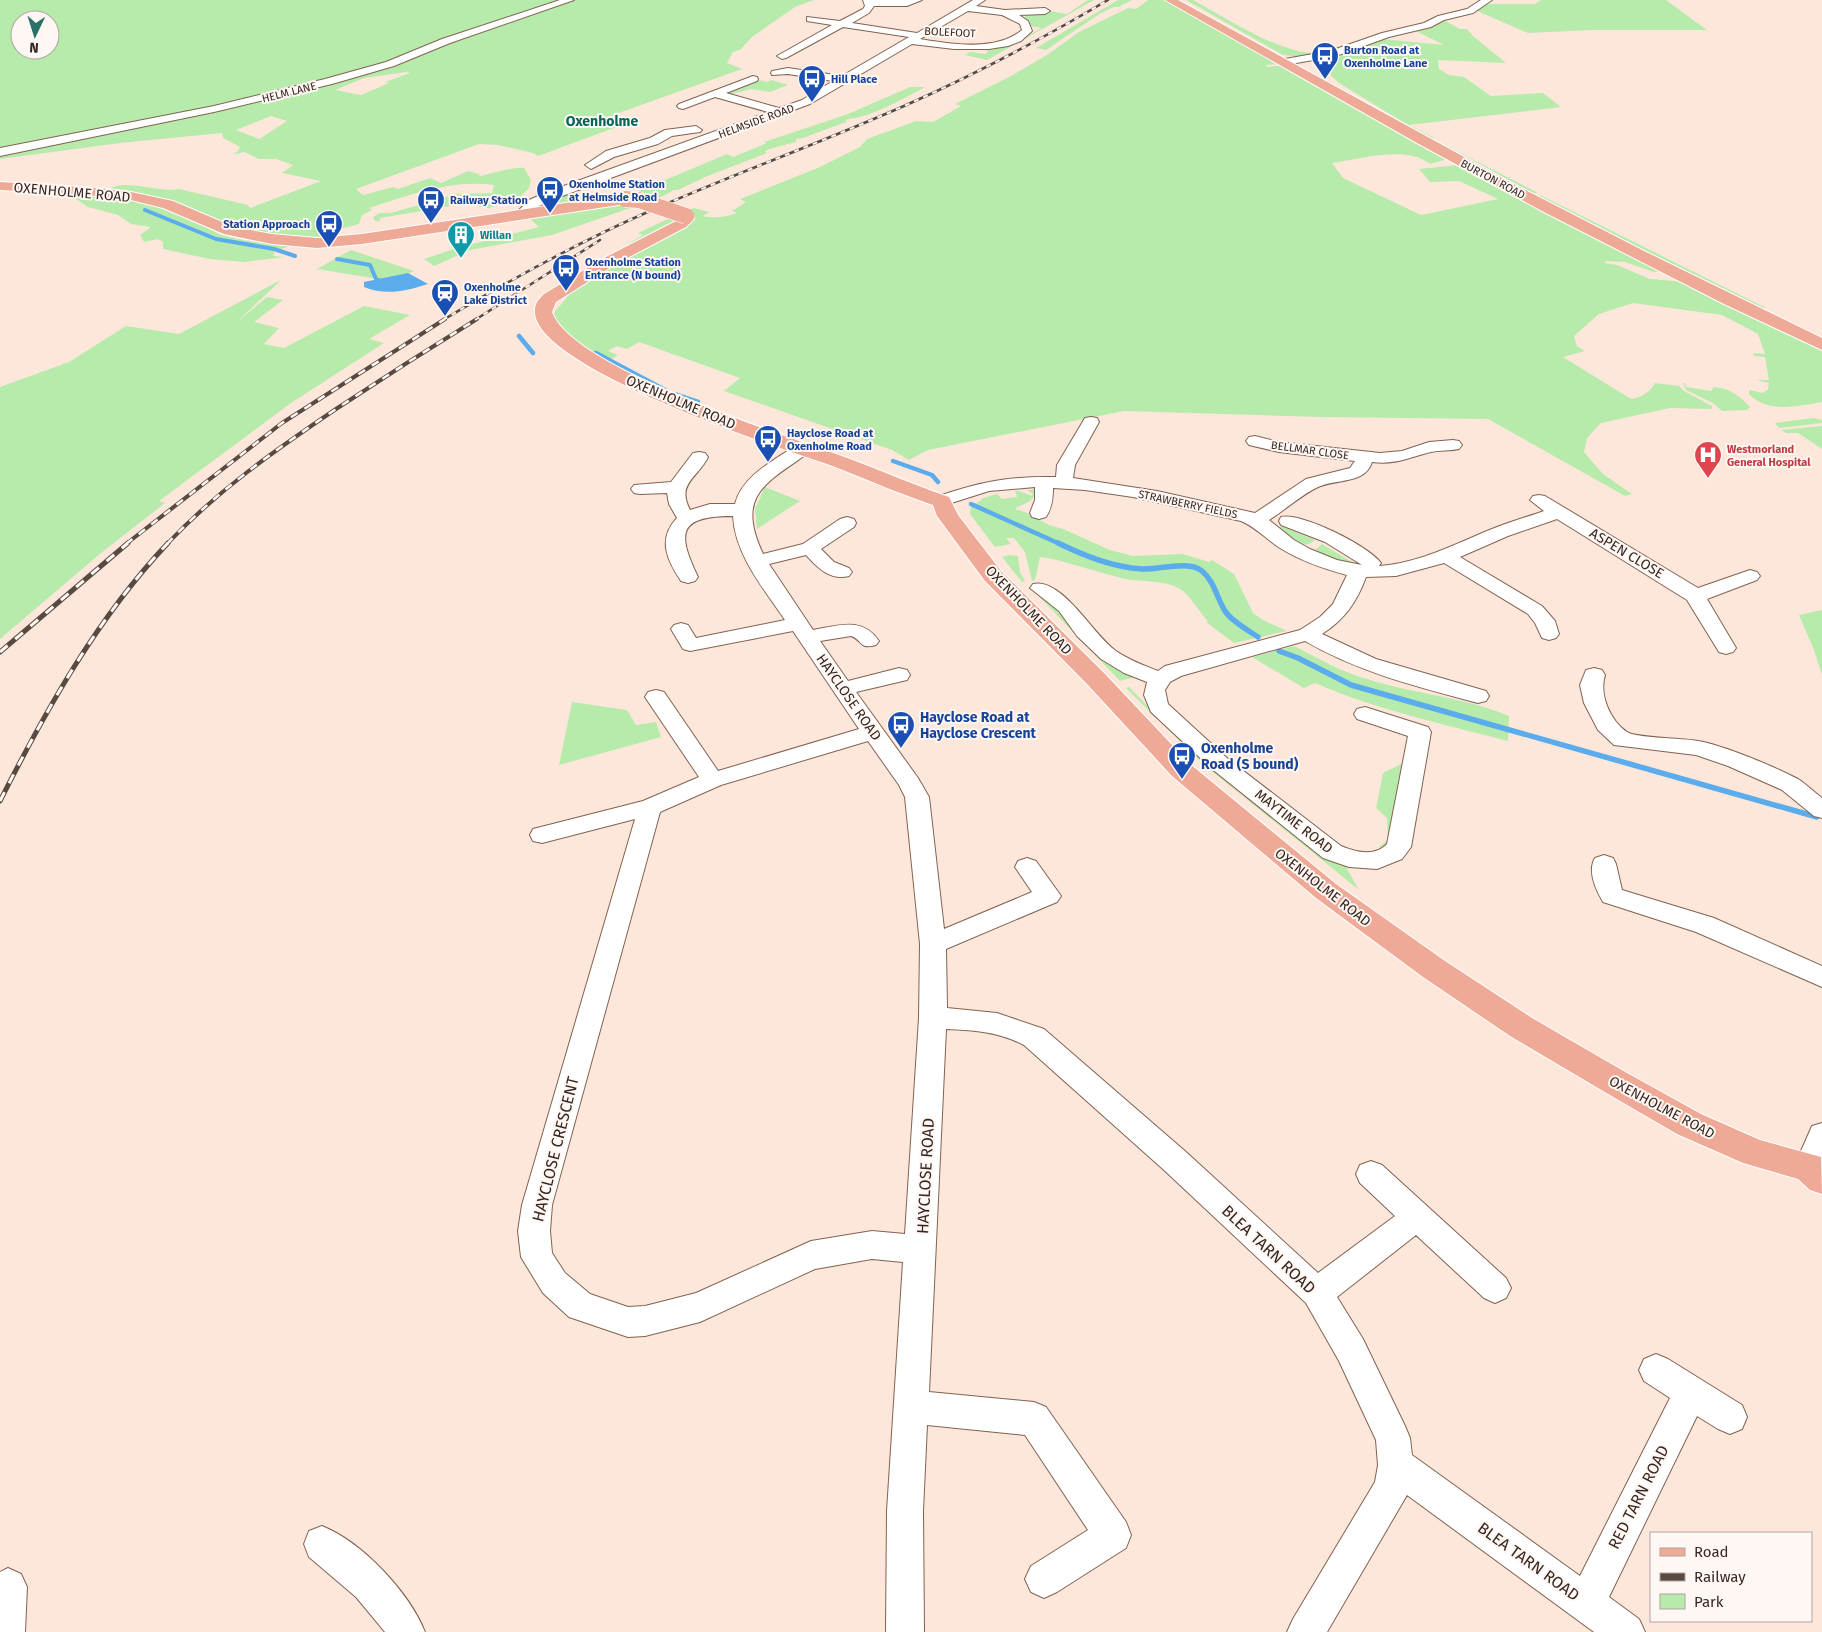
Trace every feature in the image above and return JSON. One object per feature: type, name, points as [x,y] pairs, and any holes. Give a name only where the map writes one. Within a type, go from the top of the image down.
[{"type":"main road","name":"BURTON ROAD","points":[[1170,0],[1285,62],[1423,141],[1566,218],[1822,345]]},
{"type":"main road","name":"OXENHOLME ROAD","points":[[0,186],[100,192],[131,196],[168,204],[230,232],[308,242],[344,241],[625,199],[639,200],[686,216],[686,219],[681,224],[555,293],[545,303],[543,308],[544,317],[552,330],[564,340],[631,383],[663,398],[942,501],[948,516],[993,576],[1096,679],[1181,770],[1326,891],[1434,969],[1521,1027],[1614,1082],[1689,1124],[1755,1153],[1816,1173]]},
{"type":"street","name":"HELM LANE","points":[[0,152],[222,108],[335,80],[390,64],[446,41],[569,0]]},
{"type":"street","points":[[784,53],[868,9],[868,1],[910,3],[916,0]]},
{"type":"street","name":"HELMSIDE ROAD","points":[[521,215],[526,208],[539,200],[813,99],[980,0]]},
{"type":"street","points":[[1285,62],[1332,54],[1386,35],[1427,25],[1441,18],[1470,11],[1487,0]]},
{"type":"street","name":"BOLEFOOT","points":[[966,8],[1020,15],[1045,11]]},
{"type":"street","points":[[826,10],[809,19],[914,39]]},
{"type":"street","name":"BOLEFOOT","points":[[914,39],[962,47],[1007,42],[1022,36],[1027,31],[1026,24],[1020,15]]},
{"type":"street","points":[[776,73],[788,71],[845,80]]},
{"type":"street","points":[[683,106],[753,79]]},
{"type":"street","points":[[715,94],[782,112]]},
{"type":"street","points":[[590,164],[610,154],[631,149],[635,145],[654,141],[666,131],[696,130]]},
{"type":"street","points":[[631,149],[656,157]]},
{"type":"street","points":[[1064,482],[1066,464],[1091,422]]},
{"type":"street","name":"BELLMAR CLOSE","points":[[1255,441],[1279,447],[1365,457],[1397,458],[1428,447],[1453,445]]},
{"type":"street","points":[[688,578],[673,545],[678,527],[687,518],[710,510],[741,510],[757,482],[801,450]]},
{"type":"street","points":[[687,518],[681,512],[676,499],[677,487],[683,477],[694,469],[699,456]]},
{"type":"street","name":"BELLMAR CLOSE","points":[[1256,520],[1312,482],[1356,472],[1362,467],[1365,457]]},
{"type":"street","points":[[1039,513],[1044,500],[1044,482]]},
{"type":"street","name":"STRAWBERRY FIELDS","points":[[942,501],[987,487],[1064,482],[1161,497],[1256,520],[1268,527],[1286,543],[1334,565],[1409,568],[1447,557]]},
{"type":"street","points":[[640,489],[677,487]]},
{"type":"street","name":"ASPEN CLOSE","points":[[1539,500],[1695,596],[1726,648]]},
{"type":"street","name":"HAYCLOSE ROAD","points":[[741,510],[745,534],[757,561],[842,689],[910,783],[917,797],[933,944],[934,1018],[905,1511],[905,1632]]},
{"type":"street","points":[[1447,557],[1501,532],[1558,512]]},
{"type":"street","points":[[1040,588],[1066,607],[1084,632],[1100,648],[1130,668],[1159,679],[1191,665],[1307,634],[1333,618],[1344,606],[1364,567],[1354,551],[1326,536],[1288,521]]},
{"type":"street","points":[[757,561],[810,548],[847,523]]},
{"type":"street","points":[[1303,552],[1326,536]]},
{"type":"street","points":[[810,548],[827,566],[842,572]]},
{"type":"street","points":[[1447,557],[1524,602],[1541,615],[1549,634]]},
{"type":"street","points":[[1695,596],[1750,576]]},
{"type":"street","points":[[1541,615],[1563,614]]},
{"type":"street","points":[[681,629],[690,645],[802,630],[851,630],[862,632],[869,642]]},
{"type":"street","points":[[1307,634],[1334,650],[1396,674],[1478,696]]},
{"type":"street","points":[[1594,674],[1591,685],[1595,703],[1606,725],[1622,740],[1644,748],[1699,748],[1736,761],[1790,785],[1822,810]]},
{"type":"street","points":[[842,689],[899,675]]},
{"type":"street","name":"MAYTIME ROAD","points":[[1159,679],[1154,694],[1159,707],[1220,764],[1332,852],[1347,858],[1362,860],[1384,859],[1394,855],[1399,848],[1420,732],[1365,714]]},
{"type":"street","points":[[656,697],[713,780]]},
{"type":"street","points":[[542,835],[650,807],[713,780],[873,732]]},
{"type":"street","name":"HAYCLOSE CRESCENT","points":[[650,807],[537,1205],[534,1231],[536,1257],[554,1283],[580,1306],[628,1322],[645,1321],[700,1307],[811,1255],[872,1246],[921,1248]]},
{"type":"street","points":[[1604,864],[1607,885],[1612,896],[1704,925],[1822,976]]},
{"type":"street","points":[[933,944],[1048,896],[1027,867]]},
{"type":"street","name":"BLEA TARN ROAD","points":[[934,1018],[987,1020],[1018,1028],[1034,1037],[1175,1161],[1317,1293],[1351,1350],[1393,1438],[1396,1465],[1626,1632]]},
{"type":"street","points":[[1816,1173],[1822,1135]]},
{"type":"street","points":[[1371,1174],[1494,1288]]},
{"type":"street","points":[[1317,1293],[1417,1217]]},
{"type":"street","points":[[1656,1370],[1730,1417]]},
{"type":"street","name":"RED TARN ROAD","points":[[1586,1603],[1691,1392]]},
{"type":"street","points":[[912,1407],[1034,1419],[1113,1535],[1044,1579]]},
{"type":"street","points":[[1306,1632],[1392,1488],[1396,1465]]},
{"type":"street","points":[[322,1544],[375,1588],[402,1623],[406,1632]]},
{"type":"street","points":[[6,1632],[8,1587]]},
{"type":"green space","points":[[0,0],[814,0],[795,7],[752,37],[740,50],[733,52],[727,63],[742,69],[613,115],[641,118],[538,156],[533,153],[498,145],[479,144],[356,189],[363,195],[393,187],[398,189],[430,178],[441,183],[468,171],[480,176],[509,169],[524,168],[531,180],[529,188],[521,196],[489,208],[469,203],[380,218],[380,221],[375,221],[373,217],[380,213],[391,213],[456,194],[492,193],[494,185],[462,184],[431,189],[369,208],[372,210],[362,215],[359,224],[332,231],[327,236],[346,237],[303,238],[242,230],[223,225],[196,210],[184,206],[156,198],[109,189],[115,186],[132,185],[171,190],[179,189],[248,205],[250,208],[321,181],[282,173],[293,165],[276,159],[259,159],[244,152],[233,155],[240,147],[223,138],[222,133],[120,143],[0,159]],"holes":[[[410,73],[385,82],[389,83],[361,95],[335,90],[364,78]],[[271,116],[287,121],[259,139],[236,130]]]},
{"type":"green space","points":[[1088,0],[1094,0],[987,60],[965,55],[970,52],[986,54],[988,50],[985,48],[1020,40],[1042,28],[1030,26],[1025,19],[1025,15],[1050,11],[1067,14]]},
{"type":"green space","points":[[1118,0],[1132,0],[1120,6],[1122,7],[1114,7],[1101,13],[1046,50],[1036,48]]},
{"type":"green space","points":[[1148,0],[1166,0],[1281,64],[1266,65],[1267,67],[1283,65],[1448,159],[1430,164],[1420,158],[1397,154],[1332,163],[1343,178],[1421,215],[1498,199],[1459,181],[1430,182],[1419,169],[1458,165],[1663,271],[1654,272],[1625,262],[1605,261],[1605,263],[1617,265],[1650,279],[1686,282],[1822,351],[1822,402],[1784,407],[1774,406],[1765,404],[1749,394],[1749,390],[1763,393],[1768,389],[1769,383],[1756,380],[1769,380],[1765,357],[1754,356],[1753,353],[1765,354],[1758,334],[1722,315],[1633,303],[1599,314],[1574,336],[1577,346],[1585,351],[1563,357],[1631,399],[1645,394],[1655,383],[1679,386],[1684,391],[1712,406],[1712,409],[1670,408],[1601,423],[1587,438],[1584,452],[1603,474],[1632,494],[1625,496],[1488,419],[1321,417],[1124,411],[928,450],[909,460],[892,450],[724,391],[740,378],[639,342],[627,349],[617,346],[608,351],[618,355],[606,362],[574,343],[552,318],[570,290],[690,222],[686,211],[694,208],[709,212],[703,216],[711,217],[737,213],[732,211],[746,202],[740,199],[820,167],[860,147],[867,139],[916,121],[933,122],[961,106],[955,104],[1011,76],[1047,55],[1079,32],[1128,8],[1136,9]]},
{"type":"green space","points":[[1186,0],[1193,0],[1255,34],[1289,49],[1320,53],[1302,57],[1283,55]]},
{"type":"green space","points":[[1541,0],[1666,0],[1707,30],[1592,30],[1528,33],[1475,10],[1485,4],[1535,4]]},
{"type":"green space","points":[[1444,20],[1460,29],[1467,29],[1506,63],[1438,60],[1439,69],[1449,75],[1464,77],[1491,96],[1543,93],[1561,107],[1409,125],[1434,138],[1429,138],[1339,83],[1316,61],[1336,58],[1382,39],[1444,45],[1416,31],[1434,27]]},
{"type":"green space","points":[[759,80],[767,82],[772,80],[788,85],[770,92],[751,89],[728,95],[725,93]]},
{"type":"green space","points":[[910,87],[925,87],[877,111],[847,119],[846,122],[796,139],[796,142],[765,151],[767,153],[705,177],[678,190],[673,190],[655,200],[561,207],[548,200],[571,192],[586,198],[639,191],[727,154],[733,157],[767,143],[764,142],[848,114]]},
{"type":"green space","points":[[1435,141],[1437,141],[1538,193],[1532,193]]},
{"type":"green space","points":[[68,194],[110,195],[152,203],[178,211],[222,235],[247,241],[291,246],[274,251],[274,256],[285,257],[244,262],[210,259],[163,249],[163,242],[158,239],[144,242],[140,235],[151,227],[131,224],[118,215],[88,207]]},
{"type":"green space","points":[[1537,195],[1540,195],[1766,308],[1605,231]]},
{"type":"green space","points":[[620,203],[639,205],[552,235],[470,250],[434,266],[424,259],[457,248],[539,227],[528,217]]},
{"type":"green space","points":[[674,216],[678,219],[617,253],[613,253],[643,235],[638,233]]},
{"type":"green space","points":[[351,250],[414,271],[390,281],[317,269]]},
{"type":"green space","points":[[281,280],[237,322],[267,297],[283,300],[254,322],[279,328],[264,344],[284,348],[364,306],[410,315],[369,339],[384,343],[291,403],[159,501],[165,503],[101,553],[0,639],[0,387],[69,362],[126,326],[179,334]]},
{"type":"green space","points":[[1683,383],[1685,383],[1686,387],[1712,391],[1713,387],[1724,389],[1738,396],[1750,407],[1747,410],[1722,411],[1713,403],[1686,390]]},
{"type":"green space","points":[[1814,418],[1822,420],[1822,423],[1779,428],[1775,423]]},
{"type":"green space","points":[[1822,426],[1822,449],[1798,433],[1786,433],[1781,430]]},
{"type":"green space","points":[[765,487],[800,501],[757,529],[755,509]]},
{"type":"green space","points":[[1036,489],[1031,500],[1015,509],[1110,550],[1133,556],[1183,554],[1209,562],[1212,560],[1234,574],[1253,613],[1263,620],[1287,631],[1234,643],[1206,622],[1208,621],[1187,595],[1174,586],[1126,579],[1051,559],[1040,557],[1035,580],[1032,581],[1025,552],[1014,538],[1006,538],[1011,544],[995,547],[970,514],[971,506],[982,500],[980,499],[997,494],[1002,499],[1017,497],[1015,491],[1032,496],[1033,494],[1027,490]]},
{"type":"green space","points":[[1276,527],[1283,527],[1315,540],[1309,544],[1300,545]]},
{"type":"green space","points":[[1322,544],[1357,565],[1340,562],[1314,551]]},
{"type":"green space","points":[[1009,555],[1018,556],[1020,572],[1025,581],[1022,582],[1002,557]]},
{"type":"green space","points":[[1030,587],[1036,589],[1138,676],[1120,681]]},
{"type":"green space","points":[[1822,610],[1822,675],[1799,615]]},
{"type":"green space","points":[[1294,646],[1357,676],[1474,704],[1509,716],[1508,741],[1386,709],[1315,683],[1304,688],[1252,657]]},
{"type":"green space","points":[[1129,687],[1191,751],[1240,793],[1322,857],[1343,862],[1359,890],[1203,764],[1126,688]]},
{"type":"green space","points":[[572,702],[627,710],[636,725],[656,722],[661,737],[559,765]]},
{"type":"green space","points":[[1403,763],[1397,835],[1384,851],[1379,847],[1388,840],[1387,818],[1376,808],[1383,773]]},
{"type":"water","points":[[408,273],[428,284],[396,292],[372,290],[364,287],[364,282]]},
{"type":"waterway","points":[[145,210],[216,239],[274,249],[295,256]]},
{"type":"waterway","points":[[337,259],[370,265],[376,279],[383,282]]},
{"type":"waterway","points":[[519,336],[533,353]]},
{"type":"waterway","points":[[593,354],[596,353],[665,390]]},
{"type":"waterway","points":[[674,394],[698,402]]},
{"type":"waterway","points":[[893,461],[932,475],[938,482]]},
{"type":"waterway","points":[[971,504],[1060,544]]},
{"type":"waterway","points":[[1058,543],[1109,563],[1131,568],[1149,569],[1182,566],[1196,568],[1202,571],[1210,580],[1228,615],[1235,622],[1258,637]]},
{"type":"waterway","points":[[1279,651],[1298,658],[1351,685],[1817,817]]},
{"type":"railway","points":[[443,320],[519,276],[597,235],[682,197],[904,106],[1008,56],[1108,0]]},
{"type":"railway","points":[[475,320],[600,240]]},
{"type":"railway","points":[[126,544],[282,423],[445,319]]},
{"type":"railway","points":[[167,544],[206,506],[269,456],[336,409],[477,319]]},
{"type":"railway","points":[[0,652],[128,543]]},
{"type":"railway","points":[[0,801],[36,733],[75,666],[118,602],[168,543]]},
{"type":"place","name":"Burton Road at Oxenholme Lane","points":[[1325,80]]},
{"type":"place","name":"Hill Place","points":[[812,103]]},
{"type":"place","name":"Oxenholme Station at Helmside Road","points":[[550,214]]},
{"type":"place","name":"Railway Station","points":[[431,224]]},
{"type":"place","name":"Station Approach","points":[[329,248]]},
{"type":"place","name":"Willan","points":[[461,259]]},
{"type":"place","name":"Oxenholme Station Entrance (N bound)","points":[[566,292]]},
{"type":"place","name":"Oxenholme Lake District","points":[[445,317]]},
{"type":"place","name":"Hayclose Road at Oxenholme Road","points":[[768,463]]},
{"type":"place","name":"Westmorland General Hospital","points":[[1708,479]]},
{"type":"place","name":"Hayclose Road at Hayclose Crescent","points":[[901,749]]},
{"type":"place","name":"Oxenholme Road (S bound)","points":[[1182,780]]},
{"type":"district","name":"Oxenholme","points":[[602,121]]}]
